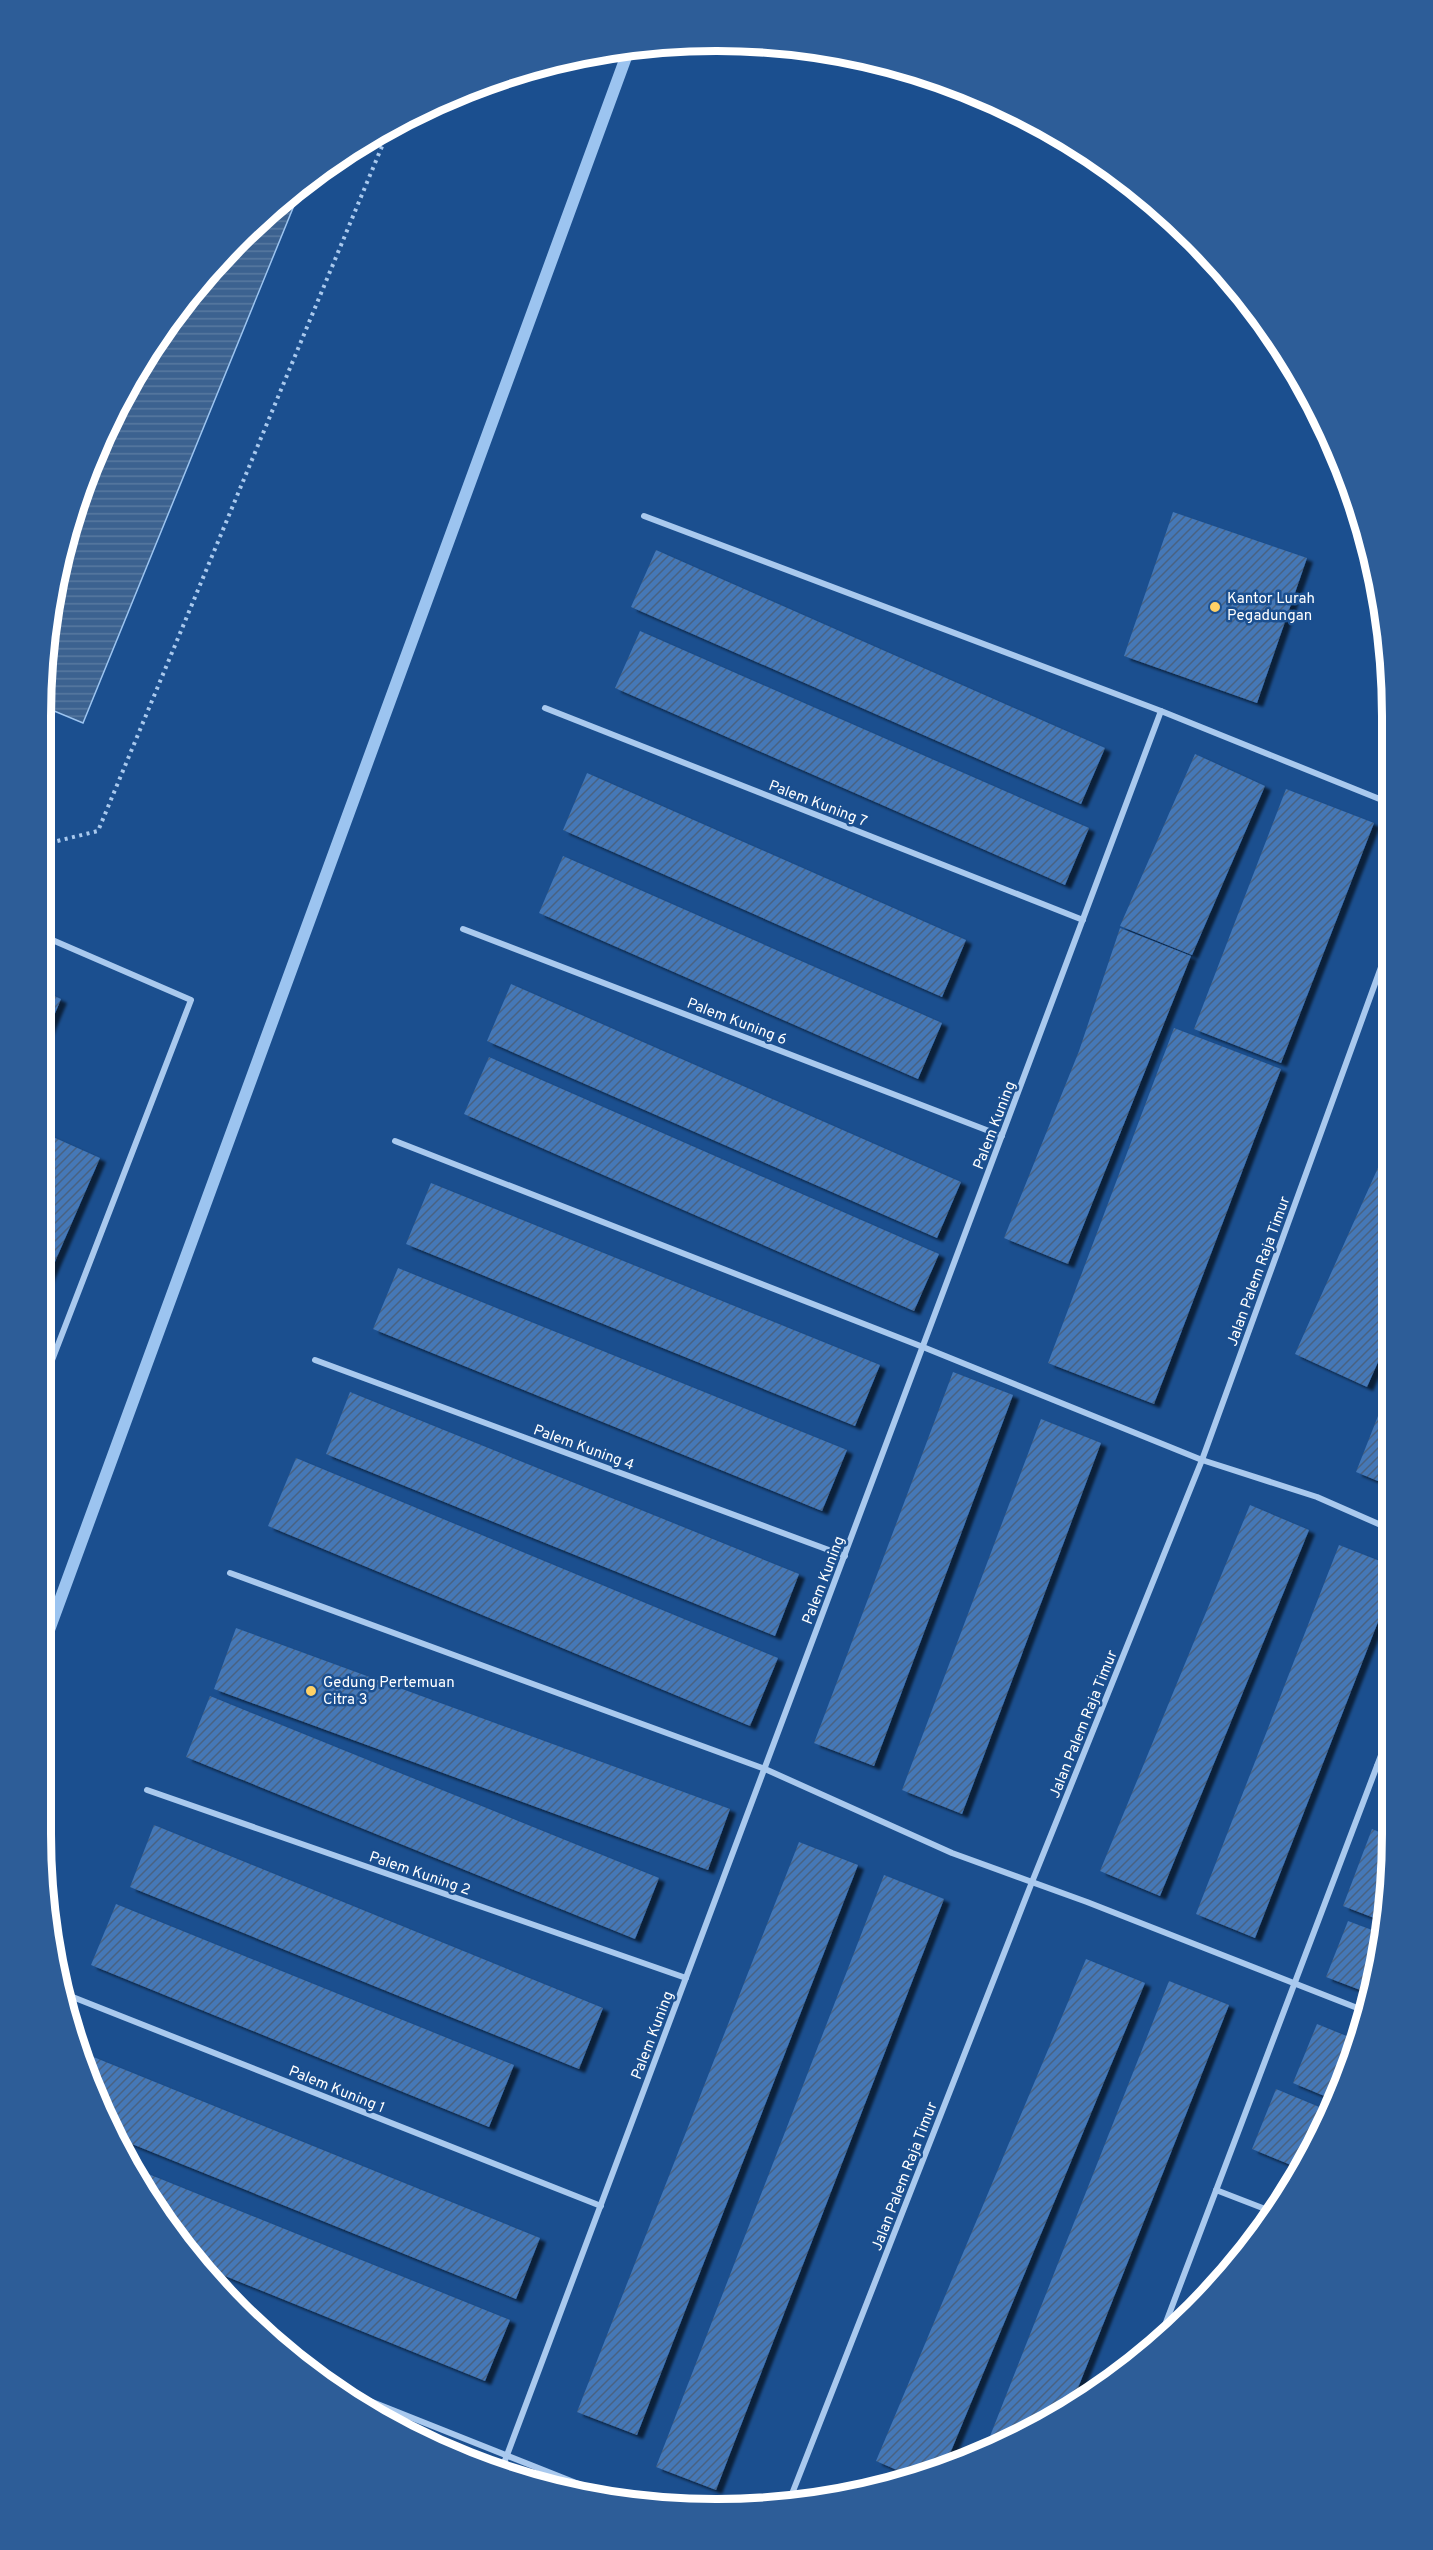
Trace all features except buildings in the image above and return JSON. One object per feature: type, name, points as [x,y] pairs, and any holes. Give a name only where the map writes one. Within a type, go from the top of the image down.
[{"type":"street","points":[[644,516],[1161,711],[1382,800]]},
{"type":"street","name":"Palem Kuning 7","points":[[545,708],[1083,920]]},
{"type":"street","name":"Palem Kuning","points":[[504,2464],[1161,711]]},
{"type":"street","name":"Palem Kuning 6","points":[[463,929],[1002,1136]]},
{"type":"street","points":[[51,939],[191,1000],[51,1364]]},
{"type":"street","name":"Jalan Palem Raja Timur","points":[[792,2494],[1032,1882],[1202,1460],[1382,965]]},
{"type":"street","points":[[395,1141],[923,1347],[1202,1460],[1317,1497],[1382,1525]]},
{"type":"street","name":"Palem Kuning 4","points":[[315,1360],[845,1556]]},
{"type":"street","points":[[230,1573],[765,1769],[952,1854],[1032,1882],[1358,2009]]},
{"type":"street","points":[[1165,2325],[1382,1752]]},
{"type":"street","points":[[1377,1766],[1382,1768]]},
{"type":"street","name":"Palem Kuning 2","points":[[147,1790],[686,1978]]},
{"type":"street","name":"Palem Kuning 1","points":[[72,1997],[601,2206]]},
{"type":"street","points":[[1216,2190],[1266,2209]]},
{"type":"street","points":[[370,2401],[578,2484]]},
{"type":"path","points":[[51,843],[98,831],[385,139]]},
{"type":"water","points":[[296,202],[83,723],[51,710],[52,673],[64,587],[74,544],[86,503],[102,462],[140,384],[189,311],[246,246]]},
{"type":"waterway","points":[[51,1625],[626,58]]},
{"type":"place","name":"Kantor Lurah Pegadungan","points":[[1215,607]]},
{"type":"place","name":"Gedung Pertemuan Citra 3","points":[[311,1691]]}]
